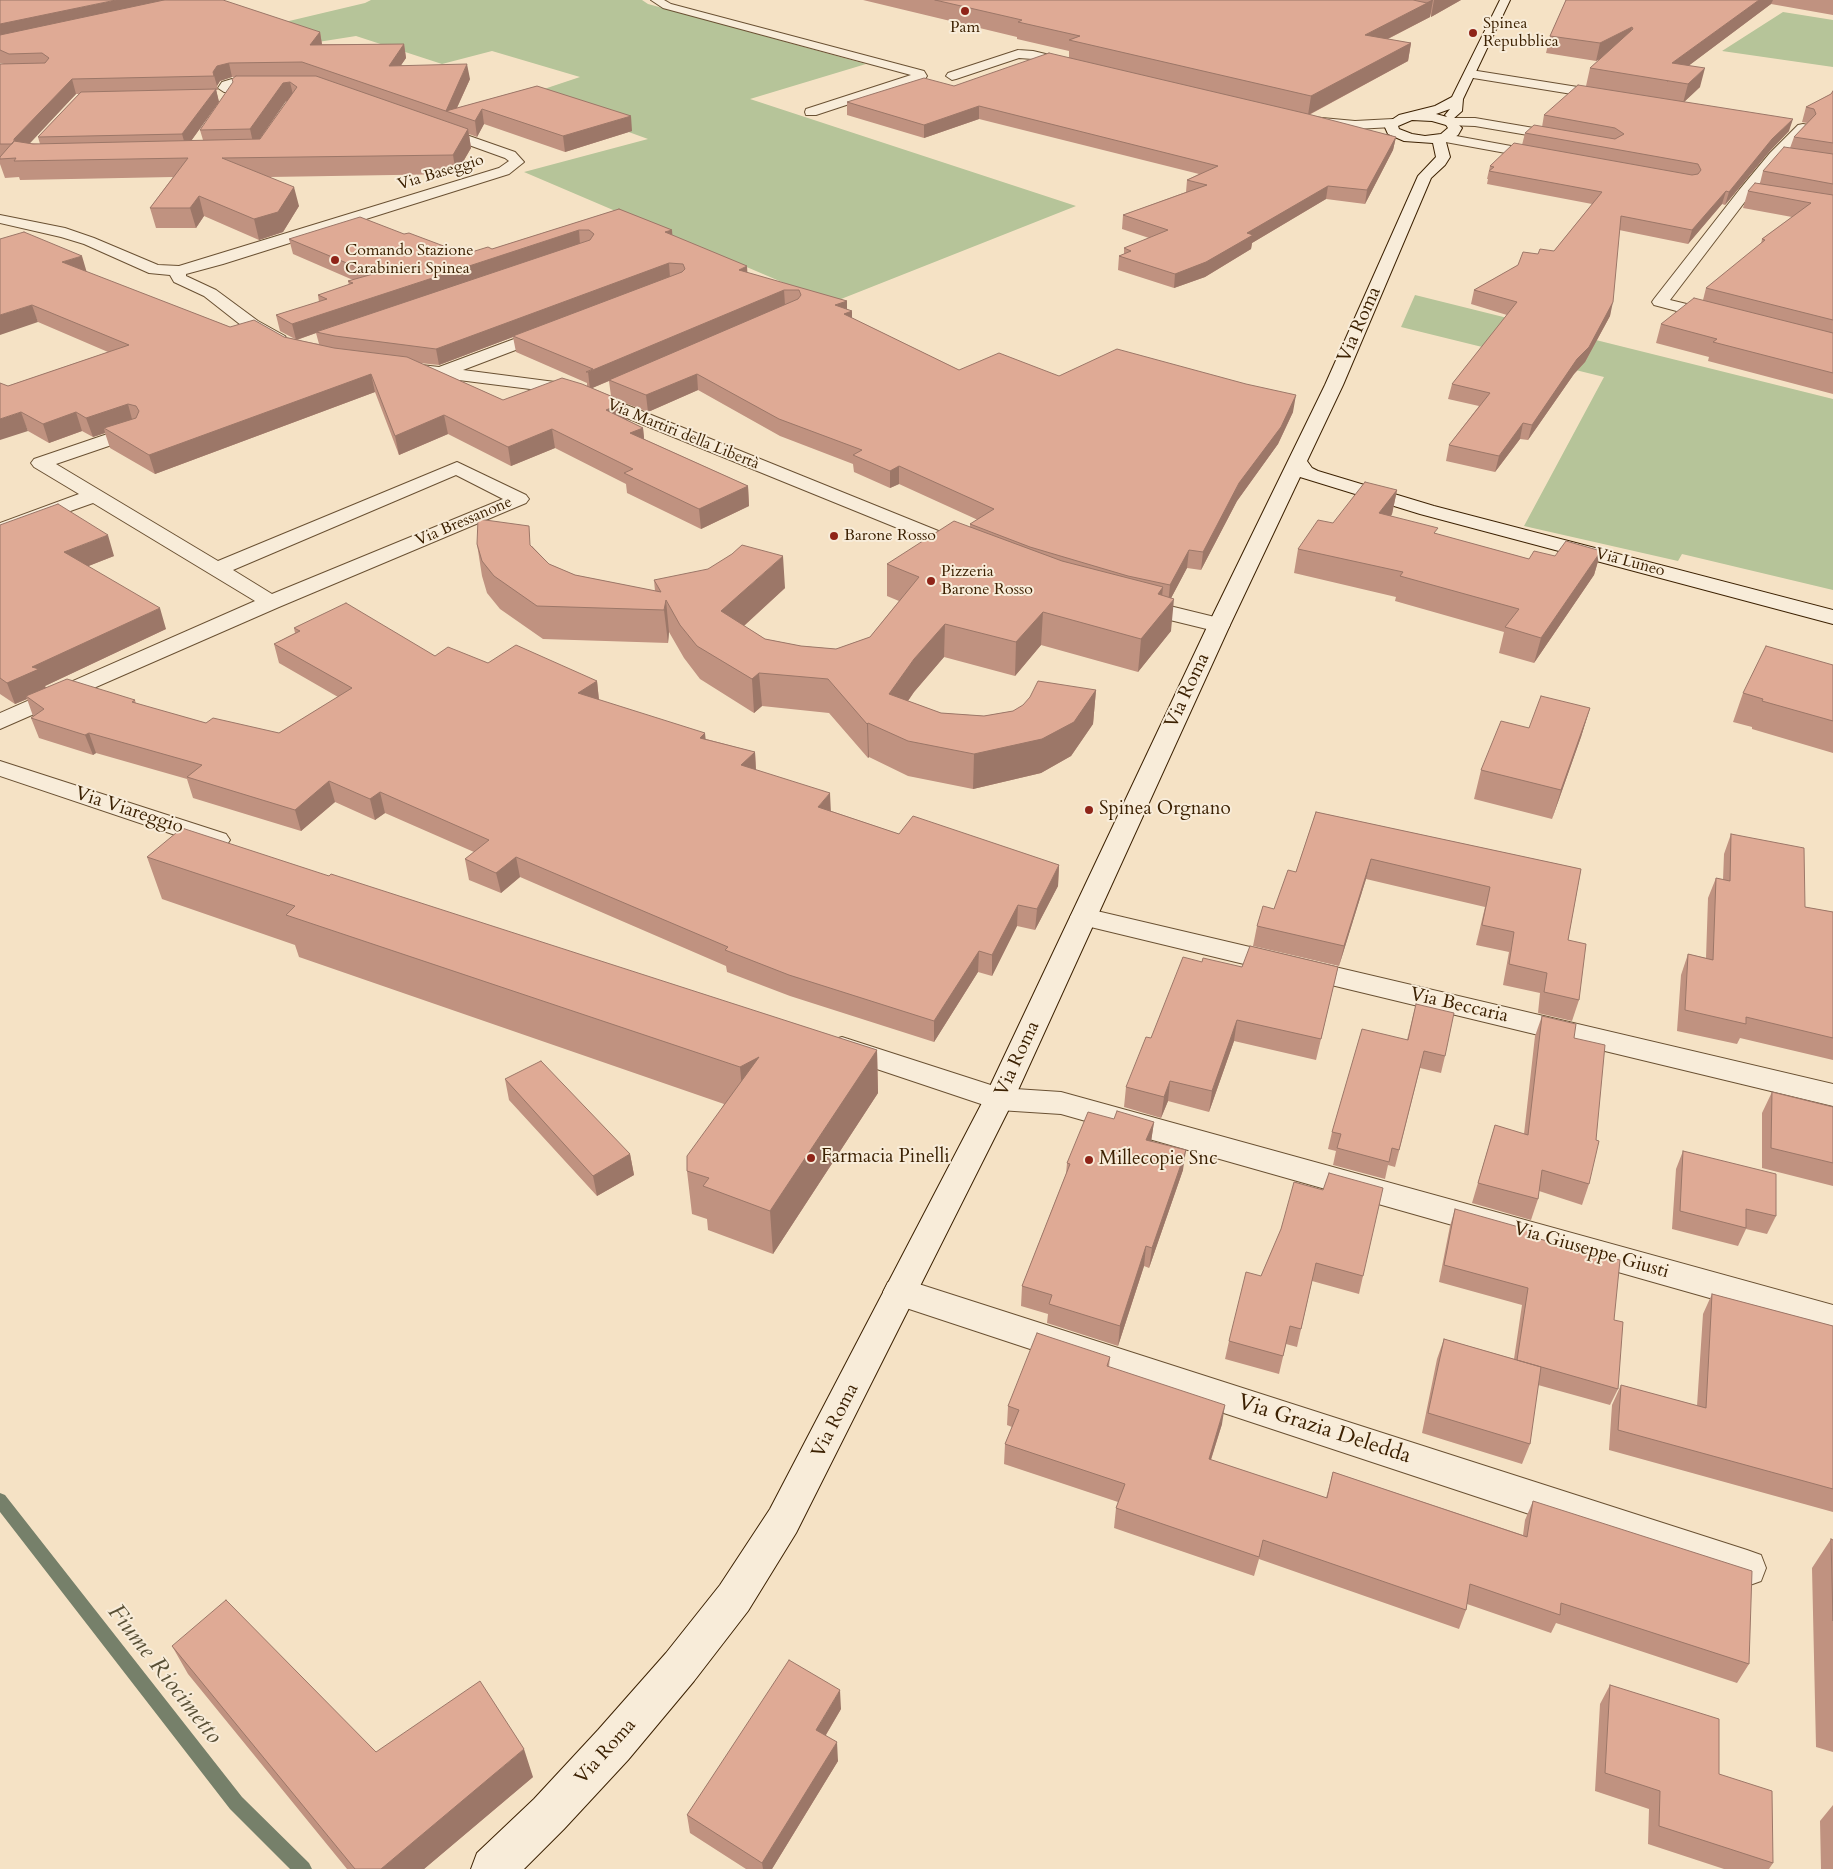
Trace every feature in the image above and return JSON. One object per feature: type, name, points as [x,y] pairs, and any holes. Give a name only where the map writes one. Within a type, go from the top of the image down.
[{"type":"street","points":[[656,0],[667,6],[892,68],[934,74]]},
{"type":"street","name":"Via Roma","points":[[493,1869],[549,1814],[613,1745],[680,1667],[734,1598],[783,1522],[999,1099],[1219,625],[1334,385],[1425,163],[1440,162],[1443,156],[1442,138],[1453,132],[1455,128],[1450,121],[1456,111],[1457,99],[1471,74],[1505,0]]},
{"type":"street","points":[[811,112],[934,74],[974,67],[1022,54],[1089,68]]},
{"type":"street","points":[[854,57],[856,63],[894,76],[899,84]]},
{"type":"street","points":[[1471,74],[1617,97]]},
{"type":"street","points":[[211,80],[227,93],[284,85]]},
{"type":"street","points":[[1367,129],[1440,109],[1457,99]]},
{"type":"street","points":[[1412,116],[1475,122],[1572,139]]},
{"type":"street","points":[[1300,120],[1367,129],[1408,138],[1425,140],[1442,138],[1554,158]]},
{"type":"street","name":"Via Baseggio","points":[[179,271],[504,171],[518,162],[510,155],[418,122]]},
{"type":"street","points":[[1393,123],[1391,128],[1393,131],[1408,138],[1423,149],[1425,163]]},
{"type":"street","points":[[1737,322],[1660,302],[1775,156],[1803,128],[1783,125]]},
{"type":"street","points":[[1775,156],[1794,160]]},
{"type":"street","points":[[1746,192],[1765,195]]},
{"type":"street","points":[[0,219],[43,227],[89,241],[155,270],[179,271],[180,279],[210,293],[252,325],[295,349]]},
{"type":"street","points":[[10,238],[43,227]]},
{"type":"street","points":[[441,372],[568,324]]},
{"type":"street","name":"Via Martiri della Libertà","points":[[389,366],[555,387],[591,397],[890,520],[987,557]]},
{"type":"street","points":[[591,397],[614,387]]},
{"type":"street","points":[[134,431],[41,463],[271,602]]},
{"type":"street","name":"Via Luneo","points":[[1298,461],[1304,472],[1311,475],[1427,510],[1833,617]]},
{"type":"street","name":"Via Bressanone","points":[[0,722],[271,602],[520,499],[457,468],[216,569]]},
{"type":"street","name":"Via Luneo","points":[[1286,487],[1427,510]]},
{"type":"street","points":[[0,530],[95,495]]},
{"type":"street","points":[[1120,601],[1219,625]]},
{"type":"street","name":"Via Viareggio","points":[[0,768],[244,849]]},
{"type":"street","name":"Via Beccaria","points":[[1084,917],[1833,1095]]},
{"type":"street","points":[[818,1038],[999,1099]]},
{"type":"street","name":"Via Giuseppe Giusti","points":[[999,1099],[1061,1103],[1833,1319]]},
{"type":"street","name":"Via Grazia Deledda","points":[[900,1292],[1747,1568]]},
{"type":"green space","points":[[371,0],[642,0],[648,4],[866,64],[750,99],[1076,206],[831,303],[524,172],[648,139],[526,95],[580,77],[492,51],[442,64],[356,36],[318,42],[268,26]]},
{"type":"green space","points":[[1783,12],[1833,20],[1833,67],[1722,51]]},
{"type":"green space","points":[[1415,295],[1833,399],[1833,590],[1682,554],[1678,561],[1524,526],[1604,377],[1401,327]]},
{"type":"building","points":[[0,0],[116,0],[0,24]]},
{"type":"building","points":[[164,0],[223,0],[320,32],[310,45],[404,44],[389,66],[467,64],[446,111],[537,86],[631,116],[563,136],[482,109],[475,121],[302,62],[229,63],[217,66],[213,72],[214,76],[72,79],[14,139],[12,144],[0,144],[0,64],[45,63],[49,58],[42,53],[9,54],[0,50],[0,35]]},
{"type":"building","points":[[935,0],[1413,0],[1427,3],[1433,0],[1365,35],[1411,43],[1311,96],[1069,40],[1080,36],[1018,22],[1022,20]]},
{"type":"building","points":[[1566,0],[1759,0],[1672,63],[1705,68],[1688,84],[1590,68],[1633,29],[1632,27],[1600,43],[1550,36]]},
{"type":"building","points":[[1049,53],[1308,114],[1396,137],[1367,190],[1328,186],[1247,233],[1253,235],[1206,262],[1175,274],[1119,256],[1131,251],[1124,248],[1168,230],[1123,215],[1207,185],[1187,180],[1218,166],[979,106],[924,125],[847,102],[924,78],[954,86]]},
{"type":"building","points":[[236,76],[316,76],[468,129],[453,155],[222,158],[294,187],[278,212],[254,219],[199,196],[190,208],[150,208],[188,158],[14,161],[16,158],[0,159],[14,141],[33,144],[260,139],[297,87],[290,82],[283,83],[250,129],[200,130],[233,82],[232,79]]},
{"type":"building","points":[[1578,85],[1793,119],[1772,139],[1729,192],[1726,191],[1692,230],[1621,216],[1613,302],[1589,347],[1577,359],[1532,425],[1523,423],[1499,456],[1449,445],[1490,393],[1452,384],[1517,302],[1474,290],[1518,265],[1523,252],[1538,254],[1540,249],[1554,251],[1602,192],[1489,171],[1494,167],[1490,166],[1514,143],[1692,175],[1698,174],[1701,170],[1698,164],[1525,133],[1534,125],[1615,139],[1624,134],[1615,128],[1544,115]]},
{"type":"building","points":[[216,89],[182,134],[38,137],[81,92]]},
{"type":"building","points":[[1833,91],[1833,143],[1794,137],[1816,114],[1814,109],[1806,107],[1831,94]]},
{"type":"building","points":[[1784,147],[1833,154],[1833,184],[1763,171]]},
{"type":"building","points":[[1755,183],[1833,195],[1833,320],[1706,288],[1765,240],[1762,239],[1811,203],[1748,191]]},
{"type":"building","points":[[619,209],[672,230],[665,232],[747,266],[739,270],[847,301],[835,305],[852,311],[844,314],[959,370],[999,353],[1059,376],[1117,349],[1246,384],[1296,395],[1281,427],[1239,483],[1203,552],[1189,550],[1170,585],[1128,576],[1030,547],[970,524],[994,509],[899,466],[890,471],[853,455],[862,450],[779,419],[697,374],[646,395],[609,380],[798,299],[801,295],[799,290],[784,290],[588,372],[586,372],[593,369],[513,336],[682,272],[685,269],[683,264],[669,263],[436,349],[316,332],[590,240],[594,234],[589,230],[579,230],[292,324],[276,315],[327,299],[318,295],[353,283],[348,281],[373,274],[289,239],[360,217],[465,254],[488,247],[492,249]]},
{"type":"building","points":[[24,232],[82,256],[62,262],[230,327],[254,320],[284,337],[334,348],[407,357],[503,400],[562,378],[582,384],[625,402],[606,410],[643,428],[630,433],[748,486],[699,509],[624,473],[633,469],[552,429],[508,447],[444,415],[395,436],[371,374],[149,455],[104,428],[136,418],[139,411],[136,406],[128,404],[86,418],[76,412],[43,424],[21,412],[0,419],[0,383],[8,386],[129,345],[32,305],[0,315],[0,239]]},
{"type":"building","points":[[1694,298],[1833,333],[1833,373],[1713,342],[1717,339],[1661,324]]},
{"type":"building","points":[[1365,482],[1397,490],[1379,513],[1438,528],[1434,533],[1529,559],[1534,551],[1555,556],[1566,541],[1601,551],[1541,638],[1505,627],[1519,609],[1400,576],[1403,572],[1298,549],[1318,520],[1333,523]]},
{"type":"building","points":[[58,504],[108,535],[64,552],[160,608],[32,667],[39,669],[7,683],[0,678],[0,525]]},
{"type":"building","points":[[478,519],[529,526],[530,545],[549,564],[575,575],[661,592],[654,580],[708,569],[732,554],[742,545],[783,556],[721,611],[765,639],[801,646],[836,649],[870,637],[919,577],[887,564],[954,521],[1062,561],[1163,587],[1158,594],[1174,599],[1141,639],[1043,612],[1016,642],[945,624],[914,659],[889,694],[941,713],[984,716],[1013,711],[1023,705],[1030,697],[1038,681],[1096,690],[1074,722],[1042,739],[974,754],[908,741],[867,724],[828,679],[759,673],[752,679],[697,646],[680,625],[666,600],[664,610],[537,606],[494,576],[482,561],[477,544]]},
{"type":"building","points":[[346,603],[435,656],[448,647],[488,663],[516,645],[597,681],[578,693],[705,733],[700,738],[755,752],[741,765],[830,793],[818,807],[899,834],[913,816],[1059,865],[1037,909],[1018,905],[992,955],[979,951],[934,1021],[789,975],[725,950],[728,947],[516,857],[496,873],[465,859],[489,840],[380,792],[370,799],[329,781],[295,810],[187,777],[202,765],[89,733],[85,735],[31,718],[44,709],[26,696],[67,679],[135,700],[132,702],[206,723],[213,718],[279,733],[352,688],[274,644],[300,631],[294,628]]},
{"type":"building","points":[[1766,646],[1833,665],[1833,721],[1762,701],[1763,699],[1743,693]]},
{"type":"building","points":[[1541,696],[1590,708],[1561,790],[1481,770],[1501,721],[1529,728]]},
{"type":"building","points":[[1316,812],[1581,869],[1568,940],[1586,944],[1579,1000],[1544,992],[1547,973],[1509,964],[1514,932],[1482,925],[1490,887],[1371,859],[1344,946],[1257,926],[1263,906],[1274,909],[1288,870],[1296,872]]},
{"type":"building","points":[[182,828],[329,876],[331,874],[877,1050],[770,1211],[703,1186],[709,1178],[687,1171],[687,1156],[759,1057],[740,1067],[286,915],[295,906],[147,857]]},
{"type":"building","points":[[1731,834],[1804,848],[1805,907],[1833,912],[1833,1038],[1746,1017],[1746,1024],[1685,1010],[1688,954],[1713,960],[1716,878],[1730,881]]},
{"type":"building","points":[[1250,946],[1338,967],[1321,1039],[1237,1020],[1212,1091],[1170,1081],[1164,1097],[1126,1087],[1146,1037],[1151,1038],[1183,957],[1202,962],[1203,958],[1242,967]]},
{"type":"building","points":[[1416,1004],[1454,1013],[1445,1056],[1424,1051],[1399,1150],[1392,1148],[1389,1162],[1337,1148],[1341,1134],[1332,1132],[1362,1029],[1408,1040]]},
{"type":"building","points":[[1542,1016],[1576,1024],[1574,1038],[1605,1045],[1596,1140],[1599,1141],[1589,1184],[1542,1170],[1538,1199],[1478,1183],[1495,1125],[1528,1135]]},
{"type":"building","points":[[541,1061],[630,1154],[593,1176],[505,1079]]},
{"type":"building","points":[[1772,1092],[1833,1107],[1833,1163],[1771,1148]]},
{"type":"building","points":[[1117,1111],[1154,1122],[1146,1140],[1186,1150],[1152,1248],[1146,1246],[1120,1326],[1049,1304],[1052,1295],[1022,1286],[1070,1164],[1067,1163],[1088,1112],[1114,1119]]},
{"type":"building","points":[[1683,1151],[1776,1174],[1776,1216],[1746,1209],[1746,1228],[1680,1211]]},
{"type":"building","points":[[1329,1173],[1383,1188],[1363,1276],[1316,1263],[1301,1329],[1290,1326],[1283,1356],[1229,1341],[1246,1272],[1261,1276],[1281,1229],[1294,1182],[1323,1190]]},
{"type":"building","points":[[1455,1209],[1533,1231],[1532,1237],[1620,1260],[1614,1320],[1623,1322],[1618,1389],[1517,1360],[1528,1288],[1444,1265]]},
{"type":"building","points":[[1712,1294],[1833,1326],[1833,1489],[1618,1430],[1621,1385],[1706,1408]]},
{"type":"building","points":[[1037,1333],[1110,1357],[1107,1366],[1225,1405],[1209,1459],[1327,1498],[1333,1472],[1527,1537],[1533,1501],[1752,1571],[1749,1664],[1561,1603],[1560,1615],[1470,1584],[1466,1610],[1263,1540],[1259,1557],[1116,1508],[1125,1484],[1005,1444],[1019,1410],[1008,1406]]},
{"type":"building","points":[[1444,1339],[1541,1367],[1530,1444],[1428,1413]]},
{"type":"building","points":[[1831,1539],[1833,1540],[1833,1621]]},
{"type":"building","points":[[226,1600],[376,1752],[480,1681],[524,1749],[381,1869],[355,1869],[172,1646]]},
{"type":"building","points":[[789,1660],[840,1690],[816,1730],[837,1742],[762,1863],[687,1815]]},
{"type":"building","points":[[1610,1685],[1719,1719],[1719,1774],[1772,1791],[1773,1863],[1659,1826],[1660,1791],[1605,1773]]},
{"type":"waterway","name":"Fiume Riocimetto","points":[[0,1500],[236,1803],[303,1869]]},
{"type":"place","name":"Pam","points":[[965,11]]},
{"type":"place","name":"Spinea Repubblica","points":[[1473,33]]},
{"type":"place","name":"Comando Stazione Carabinieri Spinea","points":[[335,260]]},
{"type":"place","name":"Barone Rosso","points":[[834,536]]},
{"type":"place","name":"Pizzeria Barone Rosso","points":[[931,581]]},
{"type":"place","name":"Spinea Orgnano","points":[[1089,810]]},
{"type":"place","name":"Farmacia Pinelli","points":[[811,1158]]},
{"type":"place","name":"Millecopie Snc","points":[[1089,1160]]}]
